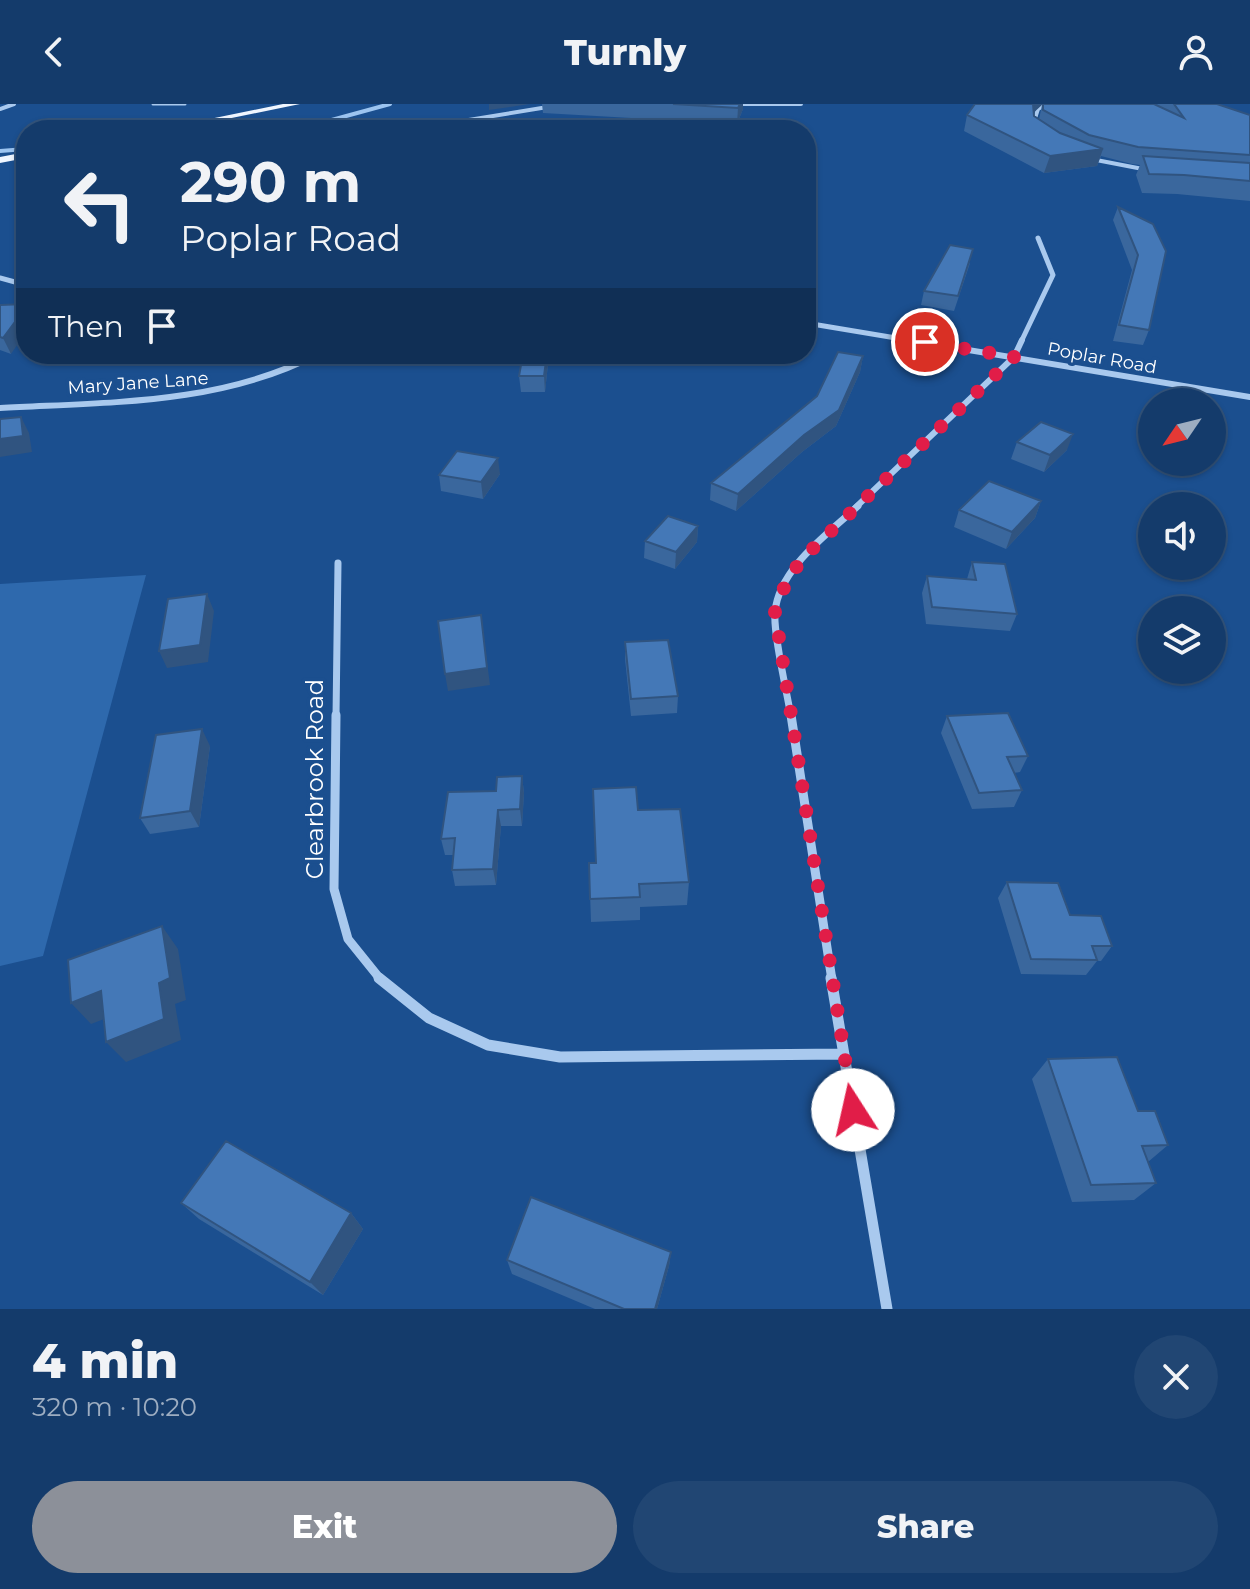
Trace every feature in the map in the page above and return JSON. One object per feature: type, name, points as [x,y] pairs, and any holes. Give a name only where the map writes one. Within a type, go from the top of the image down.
[{"type":"main road","points":[[212,120],[296,104]]},
{"type":"street","points":[[0,109],[14,104]]},
{"type":"street","points":[[468,120],[566,104]]},
{"type":"street","points":[[727,104],[801,104]]},
{"type":"street","points":[[1033,129],[1033,119],[1046,104]]},
{"type":"street","points":[[1079,155],[1162,171]]},
{"type":"street","points":[[887,1309],[843,1054],[775,612],[787,580],[803,558],[1014,357],[1053,275],[1038,238]]},
{"type":"street","name":"Poplar Road","points":[[816,325],[1250,397]]},
{"type":"street","name":"Mary Jane Lane","points":[[0,408],[220,391],[302,364]]},
{"type":"street","name":"Clearbrook Road","points":[[338,563],[334,889],[348,939],[383,982],[429,1018],[488,1045],[560,1057],[843,1054]]},
{"type":"lane","points":[[153,104],[185,104]]},
{"type":"shaded area","points":[[146,575],[43,956],[0,966],[0,584]]},
{"type":"building","points":[[673,104],[740,104],[738,108]]},
{"type":"building","points":[[975,104],[1033,104],[1034,116],[1060,133],[1103,149],[1050,156],[967,115]]},
{"type":"building","points":[[1043,104],[1154,104],[1184,118],[1174,104],[1217,104],[1250,115],[1250,155],[1138,147],[1089,135],[1043,110]]},
{"type":"building","points":[[1143,156],[1250,163],[1250,181],[1149,174]]},
{"type":"building","points":[[1118,207],[1153,224],[1166,251],[1149,330],[1119,325],[1138,255]]},
{"type":"building","points":[[950,245],[973,249],[958,296],[924,291]]},
{"type":"building","points":[[16,304],[16,320],[3,338],[0,337],[0,305]]},
{"type":"building","points":[[838,352],[863,356],[839,410],[804,435],[738,494],[711,483],[817,396]]},
{"type":"building","points":[[521,364],[546,364],[544,376],[519,376]]},
{"type":"building","points":[[21,417],[23,436],[0,439],[0,419]]},
{"type":"building","points":[[1041,422],[1073,434],[1050,455],[1017,442]]},
{"type":"building","points":[[457,451],[498,458],[481,482],[439,475]]},
{"type":"building","points":[[989,481],[1041,501],[1012,532],[959,510]]},
{"type":"building","points":[[668,516],[698,526],[676,552],[645,541]]},
{"type":"building","points":[[972,562],[1005,564],[1017,614],[932,607],[927,576],[976,580]]},
{"type":"building","points":[[207,594],[200,645],[159,651],[168,599]]},
{"type":"building","points":[[481,615],[487,668],[445,674],[438,621]]},
{"type":"building","points":[[668,640],[678,696],[631,699],[625,642]]},
{"type":"building","points":[[1008,713],[1028,756],[1007,757],[1022,790],[979,793],[947,716]]},
{"type":"building","points":[[202,729],[190,811],[140,818],[156,735]]},
{"type":"building","points":[[522,776],[520,809],[498,810],[493,869],[452,870],[455,838],[441,839],[448,792],[496,791],[497,777]]},
{"type":"building","points":[[636,787],[638,810],[680,809],[689,882],[639,884],[640,897],[590,899],[589,863],[596,863],[593,789]]},
{"type":"building","points":[[1007,882],[1058,883],[1070,915],[1101,916],[1112,946],[1092,946],[1097,960],[1031,959]]},
{"type":"building","points":[[162,926],[170,978],[159,983],[164,1019],[106,1042],[101,991],[71,1003],[68,960]]},
{"type":"building","points":[[1117,1057],[1138,1111],[1155,1111],[1168,1145],[1142,1146],[1156,1183],[1091,1185],[1048,1059]]},
{"type":"building","points":[[226,1141],[351,1213],[310,1282],[181,1203]]},
{"type":"building","points":[[531,1197],[671,1252],[655,1309],[624,1309],[507,1260]]},
{"type":"waterway","points":[[332,120],[390,104]]},
{"type":"waterway","points":[[0,151],[16,150]]},
{"type":"route","points":[[853,1110],[775,612],[787,580],[803,558],[1014,357],[925,342]]}]
